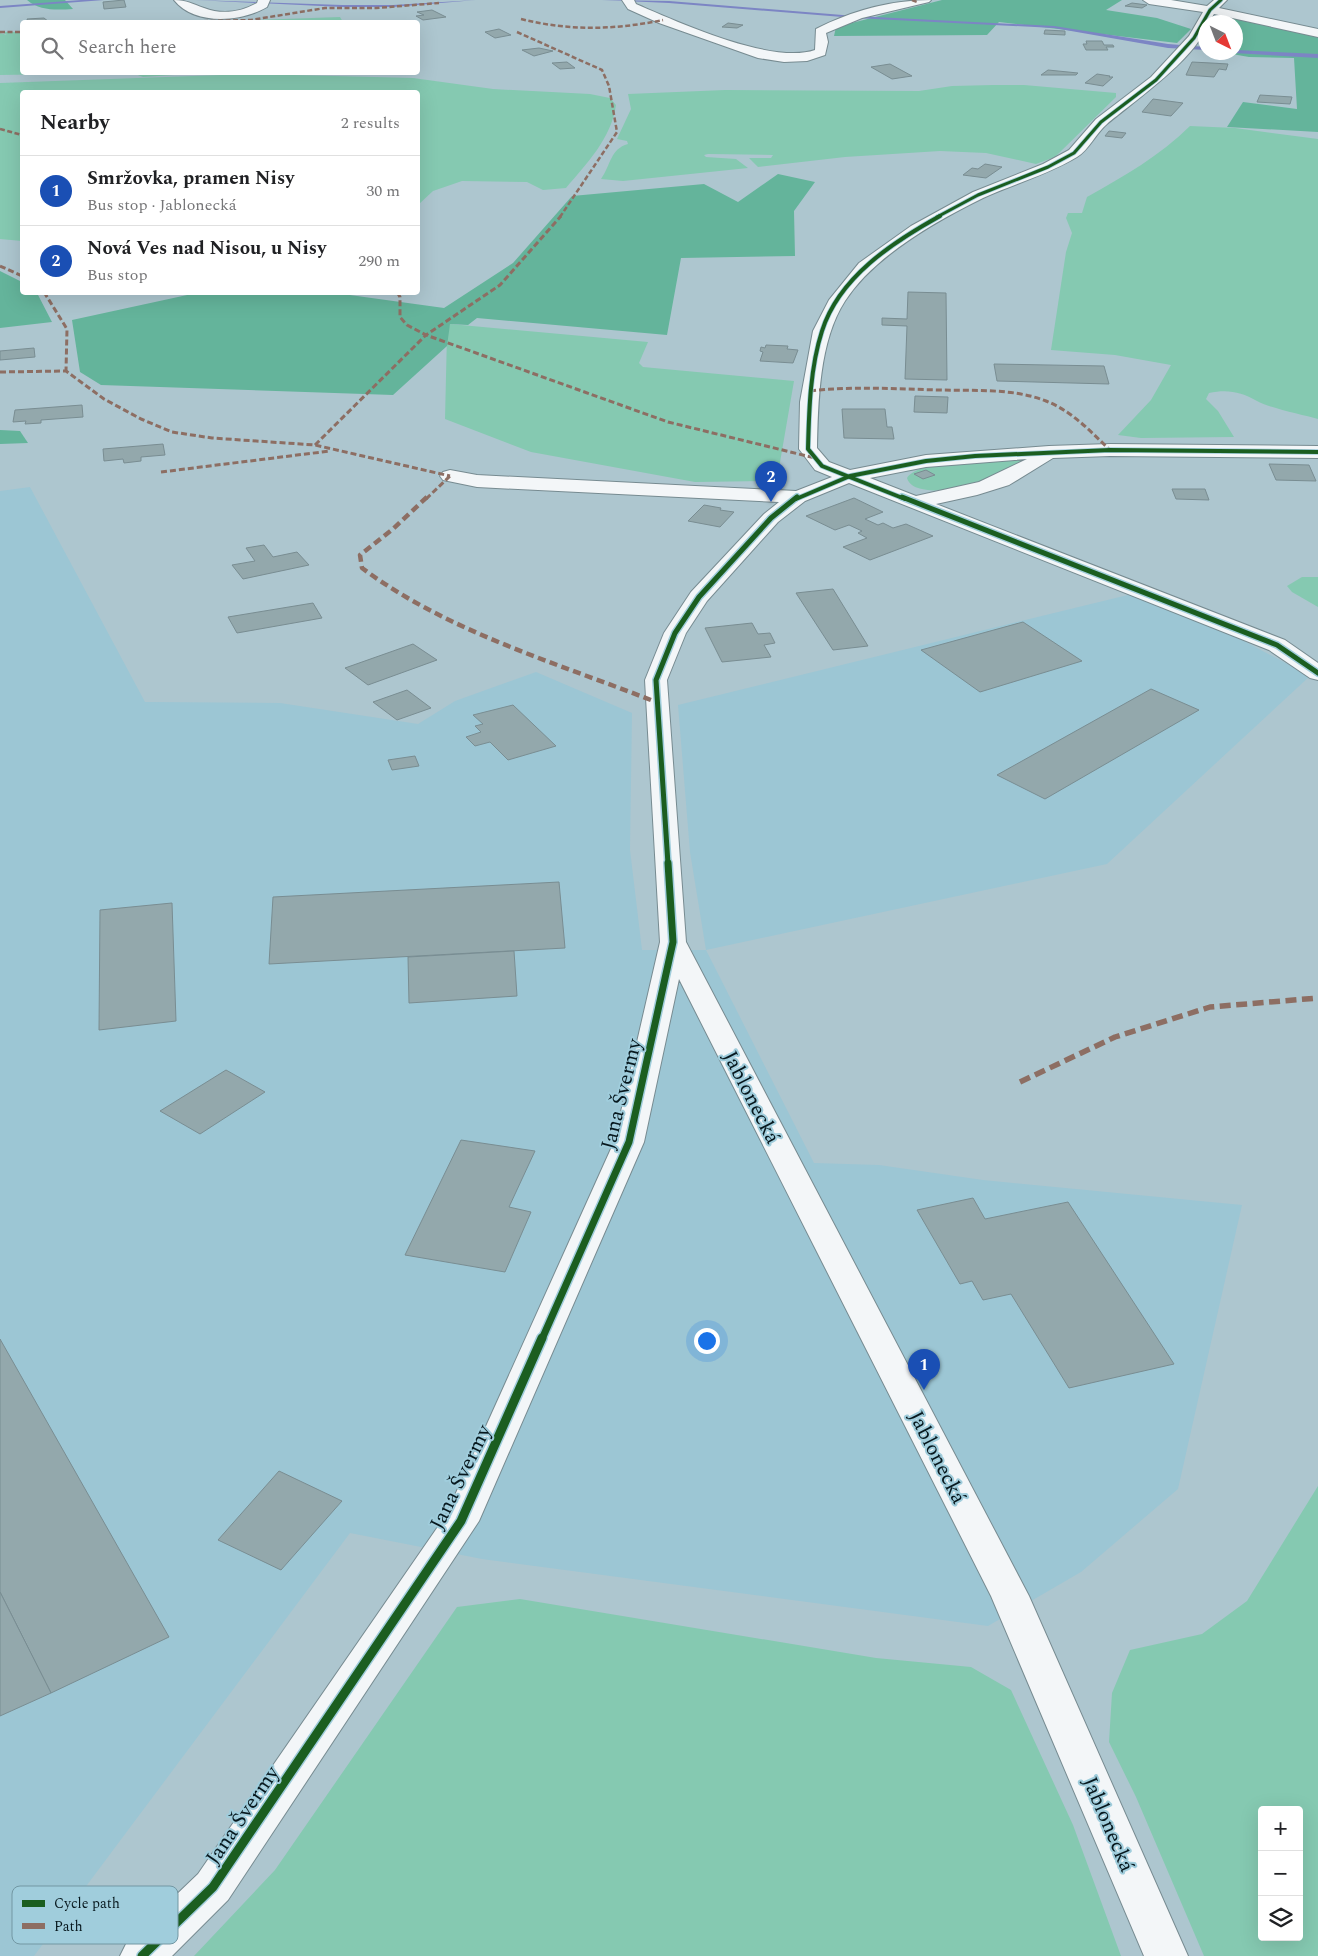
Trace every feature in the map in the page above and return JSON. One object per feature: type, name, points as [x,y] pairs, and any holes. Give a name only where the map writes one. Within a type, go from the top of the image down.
[{"type":"street","points":[[180,0],[190,8],[221,15],[257,10],[263,5],[264,0]]},
{"type":"street","points":[[628,0],[632,6],[663,20],[762,55],[784,58],[807,57],[820,52],[822,42],[820,32],[831,25],[925,0]]},
{"type":"street","points":[[1149,0],[1216,5],[1318,34]]},
{"type":"street","points":[[1216,5],[1194,38],[1156,80],[1101,122],[1074,153],[1048,167],[978,195],[916,229],[865,266],[837,300],[822,331],[810,390],[808,449],[822,466],[1277,645],[1318,673]]},
{"type":"street","points":[[673,942],[656,680],[674,633],[699,597],[771,518],[798,497],[850,476],[926,460],[1110,450],[1318,452]]},
{"type":"street","points":[[916,502],[999,483],[1028,469],[1048,452]]},
{"type":"street","points":[[450,476],[477,481],[798,497]]},
{"type":"street","name":"Jana Švermy","points":[[178,1921],[213,1887],[461,1521],[630,1142],[673,942]]},
{"type":"street","name":"Jablonecká","points":[[673,942],[1010,1596],[1166,1956]]},
{"type":"street","name":"Jana Švermy","points":[[142,1956],[154,1944]]},
{"type":"shaded area","points":[[30,487],[145,702],[280,703],[418,724],[455,701],[536,672],[632,713],[630,850],[642,950],[706,950],[814,1163],[879,1165],[983,1180],[1242,1205],[1178,1489],[1081,1572],[988,1626],[482,1559],[350,1533],[86,1886],[12,1886],[12,1944],[43,1944],[34,1956],[0,1956],[0,491]]},
{"type":"shaded area","points":[[1132,594],[1225,631],[1310,676],[1107,864],[706,950],[690,852],[678,705]]},
{"type":"green space","points":[[27,0],[65,0],[73,9],[43,8]]},
{"type":"green space","points":[[942,0],[1122,0],[1106,10],[1157,18],[1191,29],[1177,43],[999,22],[987,35],[834,36],[836,27]]},
{"type":"green space","points":[[340,17],[342,20],[257,20]]},
{"type":"green space","points":[[1243,20],[1318,36],[1318,132],[1227,127],[1243,102],[1297,109],[1294,58],[1243,56]]},
{"type":"green space","points":[[2,32],[20,32],[20,75],[0,75],[0,33],[7,35]]},
{"type":"green space","points":[[138,75],[174,75],[143,77]]},
{"type":"green space","points":[[221,75],[413,78],[493,89],[590,94],[610,98],[616,105],[604,140],[566,188],[543,190],[527,182],[462,181],[433,191],[420,203],[420,90],[20,90],[20,241],[0,239],[0,83]]},
{"type":"green space","points":[[1024,85],[1116,93],[1116,97],[1055,157],[1036,164],[986,153],[940,151],[845,157],[758,167],[749,158],[771,158],[773,155],[708,154],[704,155],[706,157],[736,159],[748,168],[623,181],[601,179],[614,154],[622,146],[628,144],[627,141],[617,139],[631,109],[628,94],[725,90],[919,91],[952,86]]},
{"type":"green space","points":[[1190,126],[1235,128],[1318,139],[1318,419],[1262,404],[1240,393],[1222,391],[1209,393],[1206,399],[1218,411],[1234,437],[1141,438],[1118,435],[1151,400],[1171,365],[1115,355],[1051,350],[1066,252],[1072,233],[1066,218],[1068,213],[1082,213],[1087,197],[1154,156]]},
{"type":"green space","points":[[778,174],[815,182],[794,211],[795,256],[681,258],[667,335],[477,318],[468,325],[450,324],[447,346],[393,395],[101,385],[80,372],[72,320],[187,295],[350,295],[444,308],[513,263],[572,196],[704,184],[738,202]]},
{"type":"green space","points":[[0,271],[20,281],[20,295],[38,295],[52,322],[0,328]]},
{"type":"green space","points":[[450,324],[648,342],[639,363],[643,367],[794,381],[779,468],[766,481],[695,482],[531,452],[445,419],[447,334]]},
{"type":"green space","points":[[0,430],[20,431],[28,443],[0,444]]},
{"type":"green space","points":[[1016,458],[1021,460],[1020,462],[998,474],[961,488],[935,491],[922,489],[913,486],[907,478],[914,472],[926,467],[941,464]]},
{"type":"green space","points":[[1302,577],[1318,577],[1318,607],[1292,592],[1287,586]]},
{"type":"green space","points":[[1318,1486],[1318,1956],[1204,1956],[1136,1797],[1109,1742],[1112,1693],[1130,1650],[1202,1634],[1247,1601]]},
{"type":"green space","points":[[520,1599],[876,1658],[971,1667],[1011,1690],[1073,1825],[1121,1956],[194,1956],[275,1870],[457,1607]]},
{"type":"building","points":[[124,0],[126,7],[104,9],[103,2]]},
{"type":"building","points":[[1132,3],[1147,5],[1142,8],[1125,6]]},
{"type":"building","points":[[432,10],[446,17],[423,20],[416,16],[424,15],[417,12]]},
{"type":"building","points":[[44,18],[46,20],[27,20]]},
{"type":"building","points":[[728,23],[743,25],[737,28],[722,27]]},
{"type":"building","points":[[499,29],[511,35],[495,38],[485,32]]},
{"type":"building","points":[[1045,30],[1065,31],[1065,35],[1044,34]]},
{"type":"building","points":[[1086,41],[1102,41],[1104,45],[1113,45],[1114,47],[1106,47],[1108,50],[1086,50],[1083,44],[1087,44]]},
{"type":"building","points":[[539,48],[553,51],[534,56],[522,50]]},
{"type":"building","points":[[567,62],[575,68],[560,69],[552,63]]},
{"type":"building","points":[[1192,62],[1228,64],[1226,70],[1219,69],[1214,77],[1186,75]]},
{"type":"building","points":[[890,64],[912,76],[892,79],[871,67]]},
{"type":"building","points":[[1048,70],[1078,73],[1076,75],[1041,75]]},
{"type":"building","points":[[1097,74],[1113,77],[1103,86],[1085,83]]},
{"type":"building","points":[[1260,95],[1292,97],[1290,104],[1257,102]]},
{"type":"building","points":[[1153,99],[1183,103],[1171,116],[1142,112]]},
{"type":"building","points":[[1109,131],[1126,133],[1122,138],[1105,136]]},
{"type":"building","points":[[985,164],[1002,167],[986,178],[963,175],[972,168],[978,169]]},
{"type":"building","points":[[908,292],[946,293],[947,380],[905,379],[907,326],[882,325],[882,318],[907,319]]},
{"type":"building","points":[[766,345],[788,346],[787,349],[798,350],[793,363],[760,361],[763,352],[760,351],[761,347],[765,348]]},
{"type":"building","points":[[34,348],[35,357],[0,360],[0,351]]},
{"type":"building","points":[[994,364],[1104,366],[1109,384],[997,381]]},
{"type":"building","points":[[915,396],[948,397],[947,413],[914,412]]},
{"type":"building","points":[[82,405],[83,417],[41,420],[41,423],[25,424],[26,421],[13,422],[15,410]]},
{"type":"building","points":[[842,409],[885,409],[887,427],[892,427],[894,439],[844,438]]},
{"type":"building","points":[[163,444],[165,455],[141,457],[141,461],[124,463],[123,459],[104,461],[103,449]]},
{"type":"building","points":[[1269,464],[1309,465],[1316,481],[1276,480]]},
{"type":"building","points":[[926,470],[935,475],[923,479],[914,474]]},
{"type":"building","points":[[1172,489],[1205,489],[1209,500],[1176,499]]},
{"type":"building","points":[[854,498],[883,512],[865,519],[878,525],[883,523],[893,528],[906,524],[933,536],[870,560],[843,547],[867,538],[858,533],[862,531],[849,525],[835,530],[806,516]]},
{"type":"building","points":[[704,505],[734,512],[720,527],[688,521]]},
{"type":"building","points":[[264,545],[273,557],[297,552],[309,565],[243,579],[232,565],[255,561],[246,548]]},
{"type":"building","points":[[833,589],[868,646],[833,650],[796,593]]},
{"type":"building","points":[[313,603],[322,618],[237,633],[228,617]]},
{"type":"building","points":[[1023,622],[1082,661],[980,692],[921,650]]},
{"type":"building","points":[[752,623],[758,634],[770,633],[775,643],[764,645],[771,657],[722,662],[705,628]]},
{"type":"building","points":[[413,644],[437,660],[368,685],[345,668]]},
{"type":"building","points":[[1151,689],[1199,710],[1045,799],[997,775]]},
{"type":"building","points":[[407,690],[431,708],[397,720],[373,702]]},
{"type":"building","points":[[513,705],[556,746],[508,760],[490,742],[475,746],[466,737],[481,732],[475,726],[483,724],[473,715]]},
{"type":"building","points":[[415,756],[419,766],[392,770],[388,760]]},
{"type":"building","points":[[559,882],[565,948],[269,964],[273,897]]},
{"type":"building","points":[[172,903],[176,1021],[99,1030],[100,910]]},
{"type":"building","points":[[514,951],[517,996],[409,1003],[408,957]]},
{"type":"building","points":[[226,1070],[265,1092],[200,1134],[160,1111]]},
{"type":"building","points":[[461,1140],[535,1151],[509,1207],[531,1212],[505,1272],[405,1255]]},
{"type":"building","points":[[973,1198],[985,1219],[1068,1202],[1174,1364],[1069,1388],[1011,1294],[983,1300],[972,1281],[960,1284],[917,1210]]},
{"type":"building","points":[[0,1339],[169,1637],[51,1693],[0,1592]]},
{"type":"building","points":[[279,1471],[342,1501],[281,1570],[218,1540]]},
{"type":"building","points":[[0,1592],[51,1693],[0,1716]]},
{"type":"waterway","points":[[0,7],[102,0]]},
{"type":"waterway","points":[[197,0],[342,6],[393,6],[474,0]]},
{"type":"waterway","points":[[604,0],[669,2],[855,17],[1054,27],[1168,46],[1198,48]]},
{"type":"waterway","points":[[1243,52],[1318,56]]},
{"type":"marked path","points":[[912,0],[917,2]]},
{"type":"marked path","points":[[251,20],[325,8],[376,8],[439,3]]},
{"type":"marked path","points":[[521,19],[557,27],[592,29],[645,24],[663,20]]},
{"type":"marked path","points":[[0,32],[20,32]]},
{"type":"marked path","points":[[315,445],[426,335],[500,285],[554,226],[617,132],[609,86],[602,70],[517,32]]},
{"type":"marked path","points":[[0,129],[20,134]]},
{"type":"marked path","points":[[0,266],[20,275]]},
{"type":"marked path","points":[[46,295],[67,329],[66,371]]},
{"type":"marked path","points":[[399,295],[400,317],[407,325],[426,335],[668,422],[815,458]]},
{"type":"marked path","points":[[0,372],[66,371],[104,399],[141,419],[172,432],[212,438],[315,445],[450,476]]},
{"type":"marked path","points":[[810,391],[875,388],[986,391],[1017,394],[1047,402],[1067,412],[1110,450]]},
{"type":"marked path","points":[[161,472],[330,451]]},
{"type":"marked path","points":[[450,476],[393,529],[360,555],[362,568],[393,591],[458,625],[656,702]]},
{"type":"marked path","points":[[1020,1082],[1115,1037],[1210,1007],[1318,998]]},
{"type":"cycle path","points":[[1221,0],[1210,10],[1194,38],[1156,80],[1101,122],[1074,153],[1048,167],[978,195],[916,229],[865,266],[837,300],[822,331],[809,402],[808,449],[822,466],[1277,645],[1318,673]]},
{"type":"cycle path","points":[[178,1921],[213,1887],[461,1521],[629,1142],[673,942],[656,680],[675,633],[699,597],[771,518],[798,497],[850,476],[926,461],[975,456],[1110,450],[1318,452]]},
{"type":"cycle path","points":[[142,1956],[154,1944]]},
{"type":"place","name":"Nová Ves nad Nisou, u Nisy","points":[[771,502]]},
{"type":"place","name":"Smržovka, pramen Nisy","points":[[924,1390]]}]
